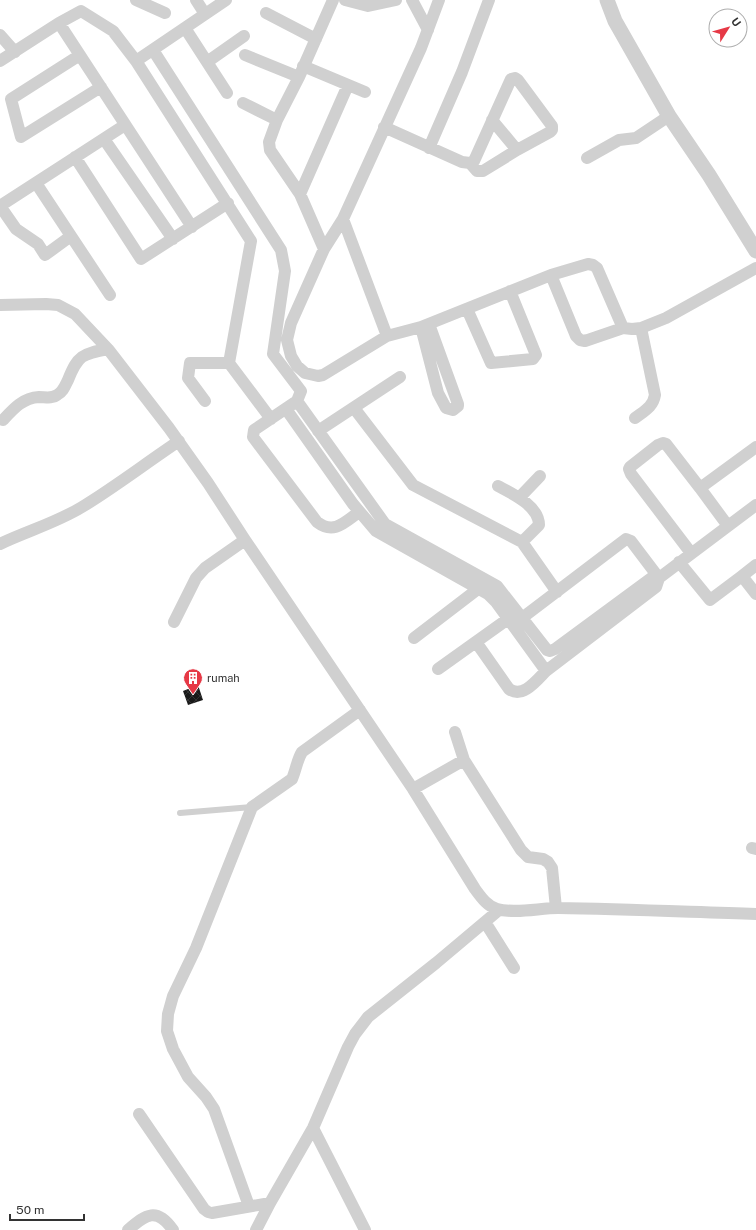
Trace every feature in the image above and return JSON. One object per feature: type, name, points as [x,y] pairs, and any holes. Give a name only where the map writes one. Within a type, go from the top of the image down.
[{"type":"street","points":[[138,0],[165,13]]},
{"type":"street","points":[[196,0],[205,14]]},
{"type":"street","points":[[136,61],[226,0]]},
{"type":"street","points":[[324,249],[300,194],[270,150],[269,142],[277,120],[333,0]]},
{"type":"street","points":[[345,0],[361,2],[368,6],[396,0]]},
{"type":"street","points":[[412,0],[428,30]]},
{"type":"street","points":[[439,0],[428,30],[343,219],[324,249],[291,323],[287,340],[291,356],[297,366],[305,373],[318,376],[323,375],[387,336],[425,326],[551,275],[588,264],[594,265],[597,268],[623,328]]},
{"type":"street","points":[[430,148],[462,72],[489,0]]},
{"type":"street","points":[[607,0],[615,21],[669,116],[709,175],[756,251]]},
{"type":"street","points":[[0,61],[59,23],[81,11],[113,31],[136,61],[251,241],[229,363],[271,419]]},
{"type":"street","points":[[266,13],[316,39]]},
{"type":"street","points":[[59,23],[192,227]]},
{"type":"street","points":[[185,28],[227,93]]},
{"type":"street","points":[[0,35],[15,52]]},
{"type":"street","points":[[207,62],[244,36]]},
{"type":"street","points":[[153,50],[281,250],[285,271],[273,354],[300,392],[297,401],[254,430],[253,437],[317,522],[326,527],[336,528],[356,508],[365,496]]},
{"type":"street","points":[[80,55],[11,99],[21,136],[101,87]]},
{"type":"street","points":[[246,55],[348,85],[365,92]]},
{"type":"street","points":[[384,127],[462,162],[470,163],[477,171],[483,171],[552,130],[552,126],[515,78],[512,79],[474,161],[470,163]]},
{"type":"street","points":[[300,194],[348,85]]},
{"type":"street","points":[[243,103],[277,120]]},
{"type":"street","points":[[174,120],[190,110]]},
{"type":"street","points":[[587,158],[619,140],[636,138],[669,116]]},
{"type":"street","points":[[492,120],[517,150]]},
{"type":"street","points":[[72,236],[45,255],[38,244],[16,229],[0,206],[125,125]]},
{"type":"street","points":[[104,139],[172,239]]},
{"type":"street","points":[[75,157],[141,259],[228,203]]},
{"type":"street","points":[[36,183],[110,295]]},
{"type":"street","points":[[343,219],[387,336]]},
{"type":"street","points":[[251,241],[268,230]]},
{"type":"street","points":[[551,275],[576,336],[580,340],[585,341],[623,328],[641,328],[666,318],[692,305],[756,268]]},
{"type":"street","points":[[467,309],[491,363],[533,359],[536,355],[510,291]]},
{"type":"street","points":[[0,305],[58,305],[75,314],[93,331],[108,349],[178,441],[413,789],[483,900],[499,910],[556,908],[756,914]]},
{"type":"street","points":[[425,326],[446,371],[458,404],[458,406],[453,410],[446,408],[438,393],[433,375],[425,326]]},
{"type":"street","points":[[635,418],[651,407],[654,402],[655,395],[641,328]]},
{"type":"street","points":[[3,420],[17,405],[28,399],[38,397],[52,398],[58,395],[63,390],[76,362],[82,356],[90,352],[108,349]]},
{"type":"street","points":[[205,401],[188,378],[190,363],[229,363]]},
{"type":"street","points":[[433,375],[446,371]]},
{"type":"street","points":[[318,431],[400,377]]},
{"type":"street","points":[[297,401],[385,524],[497,586],[508,619],[546,672]]},
{"type":"street","points":[[354,408],[413,485],[522,542],[557,592]]},
{"type":"street","points":[[286,409],[356,508],[376,531],[478,589],[501,599],[522,618],[546,650],[553,650],[650,579],[659,578],[756,505]]},
{"type":"street","points":[[0,544],[25,532],[60,519],[81,508],[178,441]]},
{"type":"street","points":[[691,553],[631,474],[630,467],[658,445],[663,443],[669,447],[728,526]]},
{"type":"street","points":[[700,488],[756,447]]},
{"type":"street","points":[[519,498],[540,476]]},
{"type":"street","points":[[498,486],[519,498],[536,513],[539,519],[539,525],[522,542]]},
{"type":"street","points":[[522,618],[626,539],[631,541],[659,578]]},
{"type":"street","points":[[174,622],[196,578],[205,568],[245,540]]},
{"type":"street","points":[[679,562],[710,600],[756,565]]},
{"type":"street","points":[[742,576],[756,594]]},
{"type":"street","points":[[476,642],[509,689],[519,692],[525,690],[656,587],[659,578]]},
{"type":"street","points":[[414,638],[478,589]]},
{"type":"street","points":[[438,670],[508,619]]},
{"type":"street","points":[[249,1206],[214,1109],[206,1097],[188,1077],[173,1050],[167,1031],[168,1014],[173,996],[196,948],[252,807],[292,779],[298,757],[302,752],[360,710]]},
{"type":"street","points":[[455,732],[464,760],[521,850],[528,857],[543,859],[548,862],[552,868],[556,908]]},
{"type":"street","points":[[413,789],[464,760]]},
{"type":"street","points":[[256,1230],[313,1128],[355,1034],[368,1017],[499,910]]},
{"type":"street","points":[[485,922],[514,968]]},
{"type":"street","points":[[139,1114],[204,1209],[208,1212],[212,1213],[270,1203]]},
{"type":"street","points":[[313,1128],[364,1230]]},
{"type":"street","points":[[128,1230],[144,1217],[153,1215],[167,1221],[173,1230]]},
{"type":"lane","points":[[180,814],[252,807]]},
{"type":"building","name":"rumah","points":[[198,685],[203,700],[188,705],[183,691]]},
{"type":"place","name":"rumah","points":[[193,695]]}]
